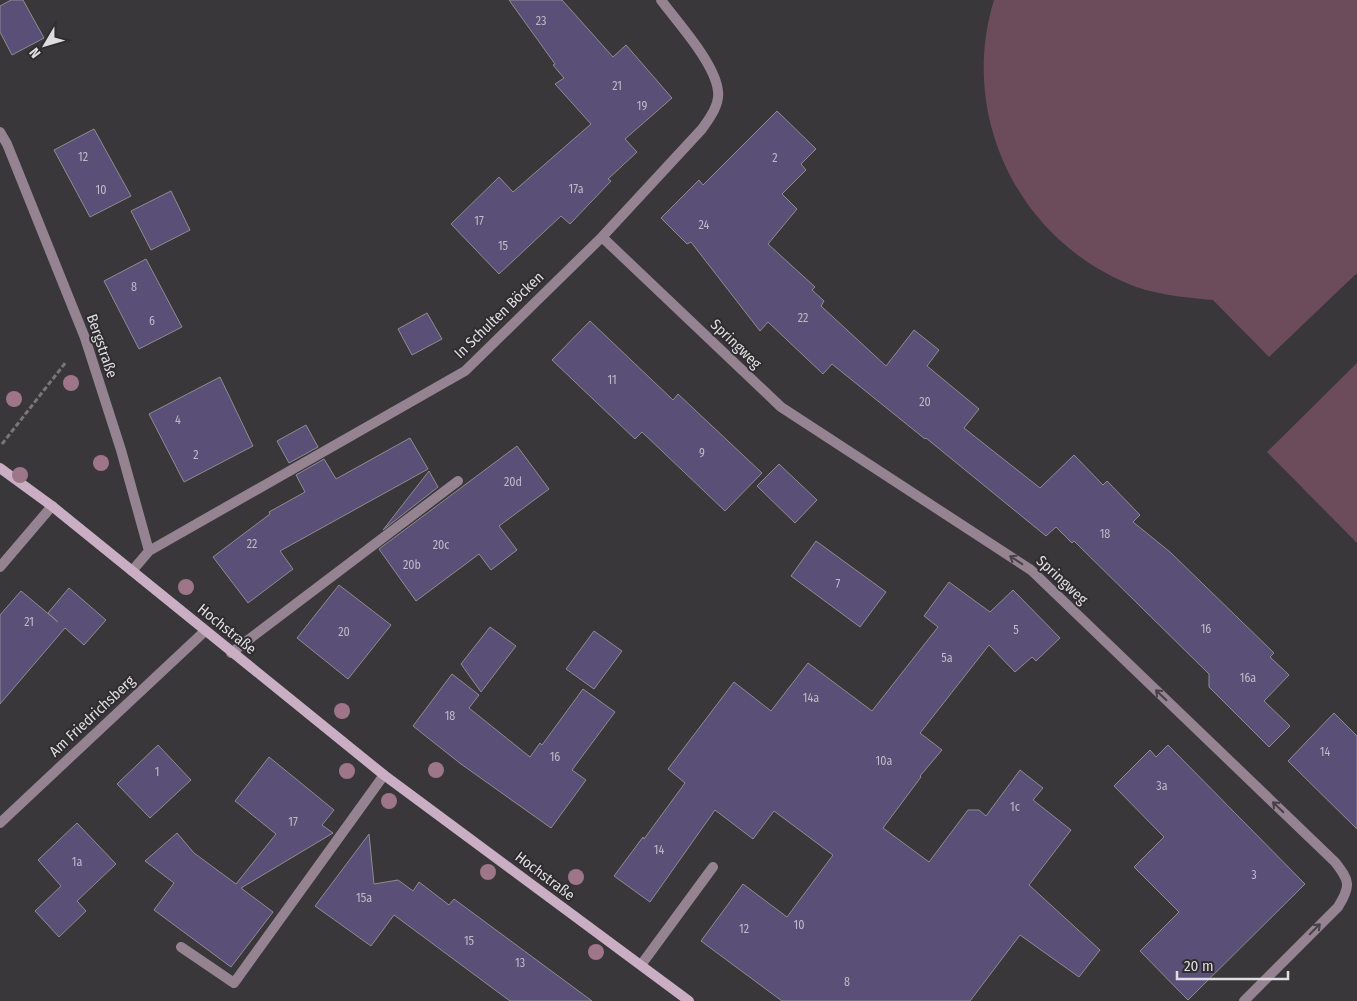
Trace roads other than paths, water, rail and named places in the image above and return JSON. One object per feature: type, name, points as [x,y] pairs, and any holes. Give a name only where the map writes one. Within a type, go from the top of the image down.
[{"type":"street","name":"In Schulten Böcken","points":[[149,551],[465,371],[602,236],[702,129],[714,111],[718,92],[712,69],[661,0]]},
{"type":"street","name":"Bergstraße","points":[[0,132],[7,144],[85,338],[121,450],[149,551]]},
{"type":"street","name":"Springweg","points":[[602,236],[781,408],[1031,570],[1335,862],[1346,877],[1348,886],[1346,895],[1338,906],[1244,1001]]},
{"type":"street","name":"Hochstraße","points":[[0,468],[52,506],[231,653],[384,775],[689,1001]]},
{"type":"street","points":[[231,653],[458,481]]},
{"type":"street","points":[[0,567],[52,506]]},
{"type":"street","points":[[132,571],[149,551]]},
{"type":"street","name":"Am Friedrichsberg","points":[[0,823],[205,631]]},
{"type":"street","points":[[181,947],[234,983],[384,775]]},
{"type":"street","points":[[640,965],[713,867]]}]
